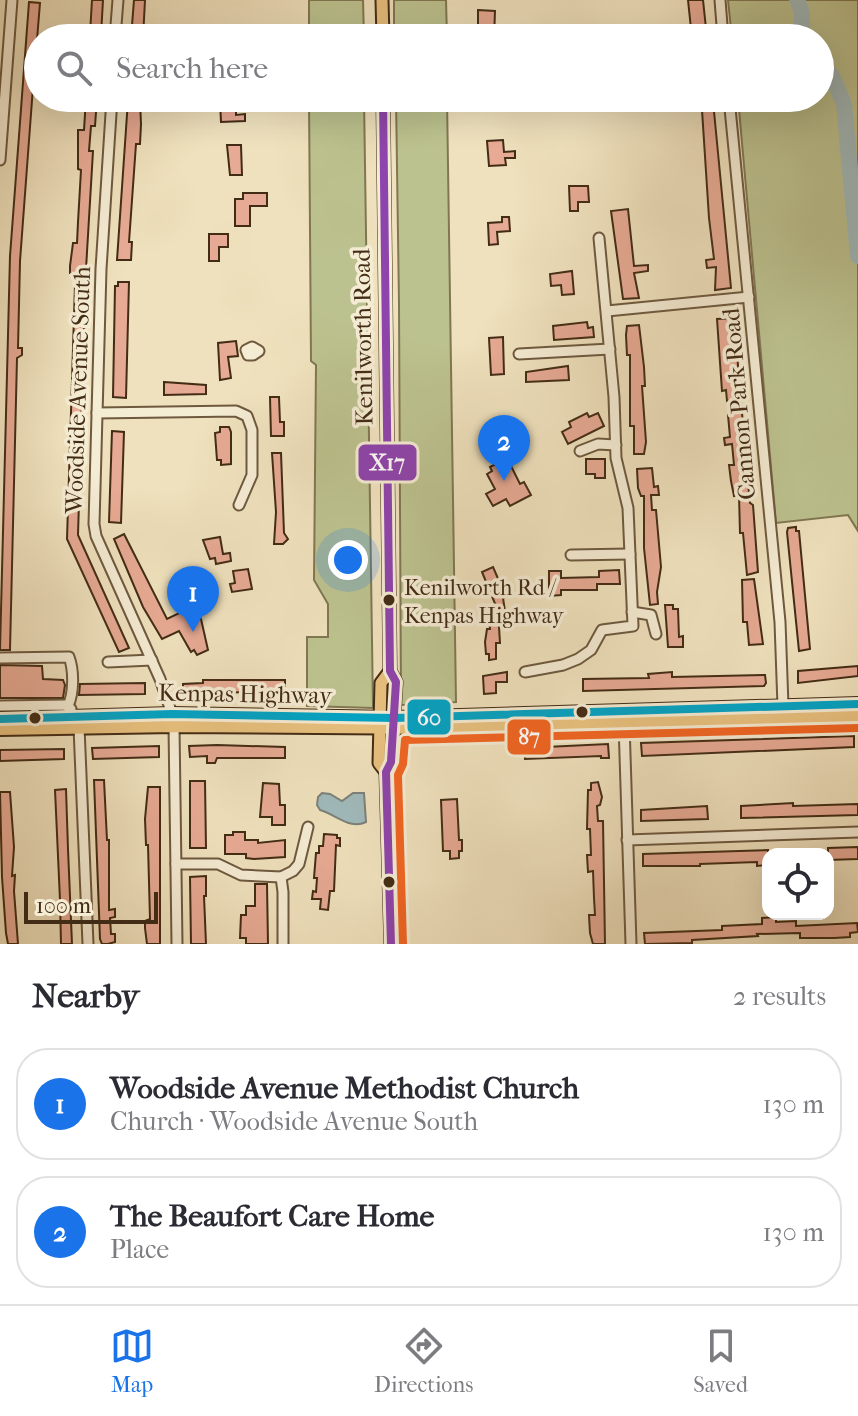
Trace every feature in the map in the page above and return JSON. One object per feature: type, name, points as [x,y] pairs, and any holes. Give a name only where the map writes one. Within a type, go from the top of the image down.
[{"type":"highway","points":[[387,723],[858,704]]},
{"type":"highway","points":[[387,723],[624,723],[858,716]]},
{"type":"highway","name":"Kenpas Highway","points":[[0,719],[78,723]]},
{"type":"highway","name":"Kenpas Highway","points":[[0,729],[173,720],[387,723]]},
{"type":"main road","points":[[382,0],[383,24]]},
{"type":"main road","name":"Kenilworth Road","points":[[383,112],[390,671],[396,682],[379,763],[386,772],[391,944]]},
{"type":"street","points":[[0,160],[12,0]]},
{"type":"street","points":[[116,24],[118,0]]},
{"type":"street","points":[[720,0],[722,24]]},
{"type":"street","name":"Woodside Avenue South","points":[[111,112],[101,269],[94,530],[152,660],[173,720],[177,944]]},
{"type":"street","name":"Cannon Park Road","points":[[730,112],[781,631],[783,706]]},
{"type":"street","points":[[525,672],[578,659],[591,650],[602,630],[633,626],[628,508],[618,467],[599,238]]},
{"type":"street","points":[[607,311],[749,297]]},
{"type":"street","points":[[519,354],[610,349]]},
{"type":"street","points":[[97,413],[236,411],[244,414],[251,423],[252,475],[239,505]]},
{"type":"street","points":[[580,451],[598,444],[616,445]]},
{"type":"street","points":[[571,555],[630,554]]},
{"type":"street","points":[[632,612],[651,615],[656,634]]},
{"type":"street","points":[[0,658],[69,657],[71,695],[68,706],[78,723],[88,944]]},
{"type":"street","points":[[108,662],[152,660]]},
{"type":"street","points":[[0,706],[68,706]]},
{"type":"street","points":[[624,723],[631,944]]},
{"type":"street","points":[[176,864],[218,864],[241,875],[281,877],[297,868],[308,827]]},
{"type":"street","points":[[627,840],[858,832]]},
{"type":"street","points":[[281,877],[283,944]]},
{"type":"green space","points":[[309,0],[363,0],[364,24],[309,24]]},
{"type":"green space","points":[[394,0],[446,0],[447,24],[394,24]]},
{"type":"green space","points":[[728,0],[858,0],[858,531],[848,515],[776,523],[739,112],[834,112],[834,24],[731,24]]},
{"type":"green space","points":[[309,112],[364,112],[373,708],[307,706],[307,637],[328,637],[328,604],[314,580],[316,365],[311,361]]},
{"type":"green space","points":[[396,112],[447,112],[456,702],[401,705]]},
{"type":"water","points":[[322,793],[342,801],[353,793],[364,793],[366,822],[349,823],[320,810],[317,805]]},
{"type":"building","points":[[92,0],[103,0],[102,24],[91,24]]},
{"type":"building","points":[[134,0],[145,0],[144,24],[132,24]]},
{"type":"building","points":[[688,0],[703,0],[706,24],[691,24]]},
{"type":"building","points":[[29,2],[40,3],[38,24],[27,24]]},
{"type":"building","points":[[478,10],[495,11],[495,24],[478,24]]},
{"type":"building","points":[[24,69],[24,112],[31,112],[20,261],[18,348],[22,348],[22,355],[17,358],[10,650],[0,650],[10,256]]},
{"type":"building","points":[[85,112],[96,112],[95,126],[91,126],[89,151],[93,151],[78,535],[129,648],[119,652],[67,539],[75,285],[75,273],[70,273],[70,266],[73,243],[77,243],[81,170],[78,169],[78,130],[84,130]]},
{"type":"building","points":[[127,112],[140,112],[129,242],[132,242],[131,260],[117,260]]},
{"type":"building","points":[[221,112],[245,114],[245,121],[221,122]]},
{"type":"building","points":[[702,112],[714,112],[731,288],[715,290],[716,267],[707,268],[706,260],[714,259]]},
{"type":"building","points":[[503,140],[504,152],[515,151],[515,158],[505,158],[506,165],[489,166],[487,141]]},
{"type":"building","points":[[227,145],[241,145],[242,175],[230,175]]},
{"type":"building","points":[[569,186],[588,186],[589,202],[578,202],[578,211],[570,211]]},
{"type":"building","points":[[243,193],[267,193],[267,206],[250,206],[250,226],[235,226],[235,199],[243,199]]},
{"type":"building","points":[[628,209],[634,266],[648,265],[648,271],[634,273],[639,298],[623,299],[611,211]]},
{"type":"building","points":[[502,217],[509,217],[510,231],[497,232],[498,244],[489,245],[488,223],[502,222]]},
{"type":"building","points":[[209,234],[228,234],[228,247],[219,247],[219,261],[209,261]]},
{"type":"building","points":[[572,271],[574,294],[562,295],[561,285],[551,286],[550,274]]},
{"type":"building","points":[[118,282],[129,282],[126,398],[113,397],[115,286]]},
{"type":"building","points":[[734,318],[758,572],[747,575],[743,533],[740,533],[739,495],[734,496],[729,465],[734,465],[732,444],[725,445],[724,438],[730,437],[728,415],[731,415],[730,400],[727,401],[726,390],[722,391],[717,319]]},
{"type":"building","points":[[587,322],[588,328],[593,327],[594,337],[554,340],[553,326]]},
{"type":"building","points":[[639,325],[644,367],[645,386],[642,386],[646,442],[644,454],[634,454],[634,426],[630,426],[630,355],[627,355],[626,335],[627,326]]},
{"type":"building","points":[[503,337],[504,374],[491,375],[489,338]]},
{"type":"building","points":[[236,341],[238,356],[228,357],[231,378],[220,380],[218,343]]},
{"type":"building","points":[[568,366],[569,380],[526,382],[526,372]]},
{"type":"building","points":[[164,382],[206,385],[206,394],[164,395]]},
{"type":"building","points":[[270,397],[279,397],[284,436],[271,436]]},
{"type":"building","points":[[587,413],[589,417],[598,413],[604,426],[568,444],[562,432],[571,427],[569,422]]},
{"type":"building","points":[[220,427],[229,427],[231,432],[231,464],[221,465],[221,460],[217,460],[215,433],[220,432]]},
{"type":"building","points":[[112,431],[124,432],[121,523],[109,522]]},
{"type":"building","points":[[272,453],[281,453],[284,533],[288,539],[283,544],[274,544],[276,512]]},
{"type":"building","points":[[507,458],[520,484],[524,482],[531,495],[510,506],[506,499],[493,506],[486,494],[495,489],[487,474],[492,471],[490,467]]},
{"type":"building","points":[[586,459],[605,459],[605,478],[586,474]]},
{"type":"building","points":[[652,468],[654,487],[658,486],[659,495],[651,495],[652,510],[656,510],[661,567],[658,604],[650,605],[644,548],[644,496],[638,488],[637,469]]},
{"type":"building","points":[[796,527],[799,531],[810,649],[799,651],[787,532],[788,528]]},
{"type":"building","points":[[124,534],[167,619],[194,606],[201,619],[208,650],[197,655],[194,650],[191,652],[179,631],[162,639],[143,607],[114,539]]},
{"type":"building","points":[[220,537],[223,554],[230,553],[231,561],[216,564],[215,558],[210,559],[203,540]]},
{"type":"building","points":[[493,567],[506,597],[503,598],[505,611],[498,611],[500,643],[496,643],[496,659],[489,660],[485,642],[487,629],[490,629],[488,607],[496,606],[482,572]]},
{"type":"building","points":[[248,569],[252,589],[232,592],[230,584],[235,583],[233,571]]},
{"type":"building","points":[[619,570],[620,584],[597,584],[597,590],[561,590],[561,595],[549,596],[549,571],[561,571],[561,578],[599,577],[599,571]]},
{"type":"building","points":[[754,579],[763,644],[749,645],[747,622],[743,622],[742,580]]},
{"type":"building","points":[[665,605],[678,609],[679,637],[683,636],[683,647],[668,647]]},
{"type":"building","points":[[0,665],[42,666],[43,679],[63,680],[63,698],[0,698]]},
{"type":"building","points":[[858,666],[858,676],[798,683],[798,671]]},
{"type":"building","points":[[507,672],[507,682],[496,682],[496,693],[484,694],[483,676]]},
{"type":"building","points":[[672,672],[672,677],[765,675],[766,683],[764,686],[583,691],[583,679],[649,678],[648,674]]},
{"type":"building","points":[[203,680],[285,680],[285,691],[183,694],[183,684],[203,683]]},
{"type":"building","points":[[145,683],[145,694],[79,695],[80,684]]},
{"type":"building","points":[[854,736],[854,747],[642,756],[641,743]]},
{"type":"building","points":[[608,744],[609,758],[525,759],[525,748]]},
{"type":"building","points":[[159,746],[159,757],[93,759],[92,748]]},
{"type":"building","points":[[189,746],[285,747],[285,758],[217,758],[215,763],[207,763],[207,756],[190,757]]},
{"type":"building","points":[[64,749],[64,759],[0,761],[0,750]]},
{"type":"building","points":[[94,780],[104,780],[109,840],[109,910],[115,909],[115,917],[110,918],[115,942],[108,944],[102,944],[100,939]]},
{"type":"building","points":[[190,781],[205,781],[206,848],[190,848]]},
{"type":"building","points":[[598,782],[602,797],[597,806],[598,821],[603,821],[605,944],[593,944],[589,915],[595,915],[593,871],[588,872],[587,855],[591,855],[590,829],[587,829],[588,790],[591,790],[591,783]]},
{"type":"building","points":[[263,783],[279,784],[280,805],[285,805],[285,825],[272,825],[272,817],[260,817]]},
{"type":"building","points":[[148,787],[160,787],[160,944],[147,944],[145,928],[145,921],[150,919],[145,819]]},
{"type":"building","points":[[66,789],[72,944],[61,944],[55,790]]},
{"type":"building","points":[[0,792],[10,792],[14,847],[12,876],[15,875],[18,944],[8,944],[6,933]]},
{"type":"building","points":[[457,799],[462,851],[459,851],[459,858],[450,859],[450,851],[443,851],[441,800]]},
{"type":"building","points":[[793,803],[793,806],[858,804],[858,815],[741,818],[741,806]]},
{"type":"building","points":[[707,806],[708,819],[641,821],[641,810]]},
{"type":"building","points":[[233,832],[245,832],[245,840],[258,840],[258,843],[285,840],[285,857],[254,859],[246,858],[246,854],[225,854],[225,835],[233,835]]},
{"type":"building","points":[[324,834],[340,838],[340,846],[336,845],[334,891],[330,891],[328,910],[320,909],[321,899],[312,899],[313,891],[316,892],[316,853],[319,853],[319,846],[323,846]]},
{"type":"building","points":[[858,847],[858,859],[834,860],[834,848],[828,848]]},
{"type":"building","points":[[762,850],[762,866],[757,866],[757,862],[643,866],[643,854]]},
{"type":"building","points":[[206,876],[206,944],[191,944],[190,877]]},
{"type":"building","points":[[255,884],[267,884],[268,944],[246,944],[246,938],[240,938],[241,915],[246,915],[246,906],[255,906]]},
{"type":"building","points":[[762,920],[796,921],[796,926],[857,923],[858,932],[850,933],[850,937],[834,938],[800,938],[800,933],[757,934],[692,940],[692,943],[645,944],[644,933],[722,930],[722,926],[762,924]]},
{"type":"waterway","points":[[797,0],[802,24]]},
{"type":"waterway","points":[[834,81],[844,104],[858,256]]},
{"type":"transit line","name":"X17","points":[[383,112],[390,671],[396,682],[391,762],[386,772],[391,944]]},
{"type":"transit line","name":"60","points":[[0,719],[172,714],[394,718],[858,704]]},
{"type":"transit line","name":"87","points":[[403,944],[398,775],[403,764],[405,740],[858,728]]},
{"type":"place","name":"The Beaufort Care Home","points":[[504,481]]},
{"type":"place","name":"Kenilworth Rd / Kenpas Highway","points":[[389,600]]},
{"type":"place","name":"Woodside Avenue Methodist Church","points":[[193,632]]}]
